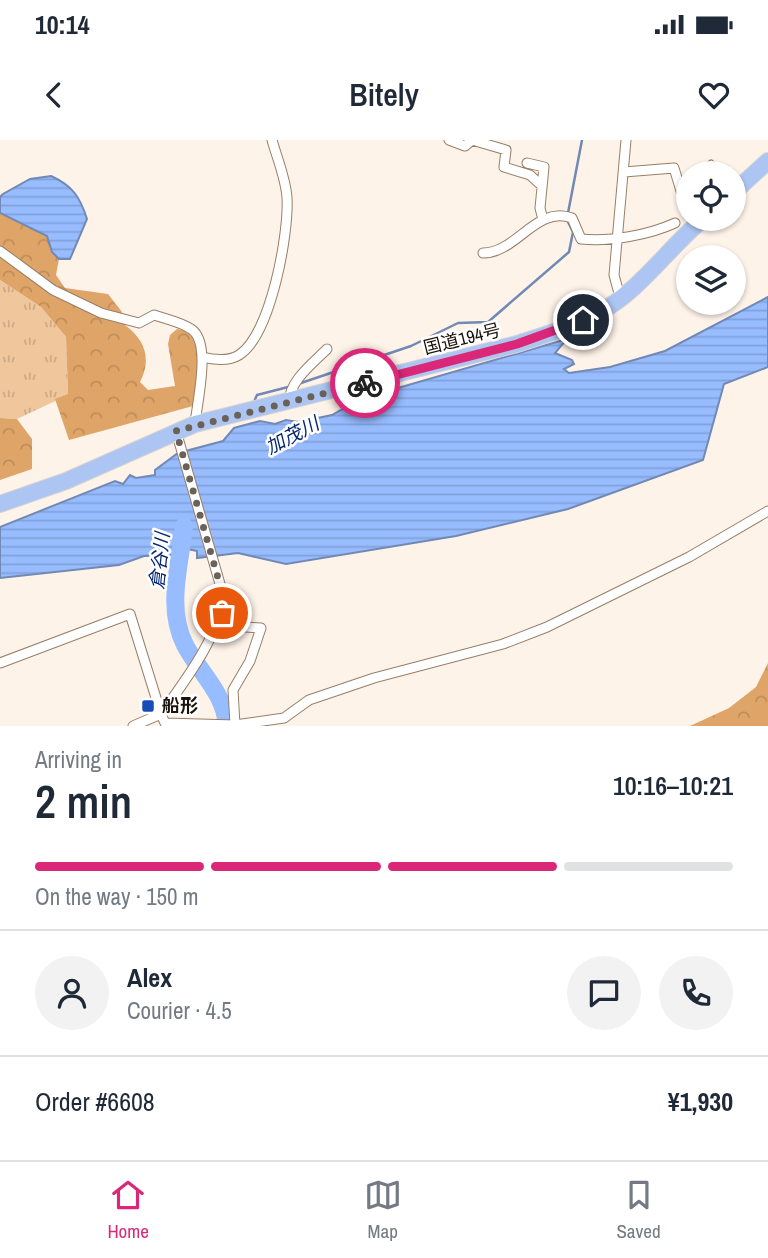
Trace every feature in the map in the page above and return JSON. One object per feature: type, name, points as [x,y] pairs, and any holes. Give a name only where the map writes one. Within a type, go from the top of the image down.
[{"type":"highway","points":[[746,180],[768,161]]},
{"type":"highway","name":"国道194号","points":[[0,504],[178,436],[195,424],[517,344],[600,312],[620,297],[683,231]]},
{"type":"street","points":[[202,358],[229,359],[239,355],[254,337],[270,300],[284,244],[287,205],[272,140]]},
{"type":"street","points":[[449,140],[465,146],[472,140],[506,150],[504,167],[530,175],[542,186]]},
{"type":"street","points":[[620,297],[614,275],[626,140]]},
{"type":"street","points":[[527,163],[544,167],[543,220]]},
{"type":"street","points":[[624,172],[674,168],[676,173]]},
{"type":"street","points":[[483,253],[500,249],[543,220],[565,215],[572,218],[581,239],[652,231],[675,223]]},
{"type":"street","points":[[0,251],[53,290],[100,313],[139,323],[154,315],[190,328],[199,337],[202,358],[195,424]]},
{"type":"street","points":[[289,402],[289,392],[294,384],[327,349]]},
{"type":"street","points":[[133,726],[160,714],[217,625],[223,609],[220,584],[178,436]]},
{"type":"street","points":[[0,663],[130,614],[165,723],[235,725],[284,718],[309,700],[374,678],[503,645],[547,627],[689,557],[768,511]]},
{"type":"street","points":[[217,625],[261,628],[250,661],[233,690],[235,725]]},
{"type":"green space","points":[[0,213],[47,236],[52,252],[59,259],[56,275],[65,288],[108,294],[122,312],[125,325],[142,344],[146,365],[140,382],[148,390],[175,386],[168,344],[170,335],[177,329],[187,333],[197,349],[198,361],[193,406],[69,440],[55,399],[68,394],[66,337],[41,307],[0,280]]},
{"type":"green space","points":[[0,280],[41,307],[66,337],[68,395],[17,419],[0,418]]},
{"type":"green space","points":[[0,418],[17,419],[32,439],[32,469],[0,480]]},
{"type":"green space","points":[[768,663],[768,726],[690,726],[729,708],[756,687]]},
{"type":"water","points":[[51,176],[75,193],[87,219],[70,259],[59,259],[52,252],[47,236],[0,213],[0,197],[3,194],[30,179]]},
{"type":"water","name":"加茂川","points":[[768,297],[768,367],[724,384],[703,460],[568,509],[456,536],[286,564],[238,553],[197,558],[197,551],[178,547],[174,555],[144,556],[119,565],[0,578],[0,527],[115,481],[123,484],[130,475],[136,478],[155,475],[155,470],[178,453],[223,441],[234,428],[260,421],[275,424],[286,420],[298,422],[332,415],[360,399],[567,339],[555,353],[572,360],[574,364],[564,369],[569,373],[610,367],[665,351],[734,315],[746,315],[746,309]]},
{"type":"waterway","points":[[568,213],[582,140]]},
{"type":"waterway","points":[[298,384],[411,346],[458,323],[488,322],[569,252],[573,232],[567,220]]},
{"type":"waterway","points":[[253,404],[257,395],[292,386]]},
{"type":"waterway","name":"倉谷川","points":[[184,526],[175,601],[179,631],[191,655],[217,693],[227,726]]},
{"type":"way so far","points":[[222,613],[222,592],[176,431],[195,424],[365,383]]},
{"type":"place","name":"船形","points":[[148,706]]},
{"type":"route","points":[[365,383],[517,344],[583,320]]}]
